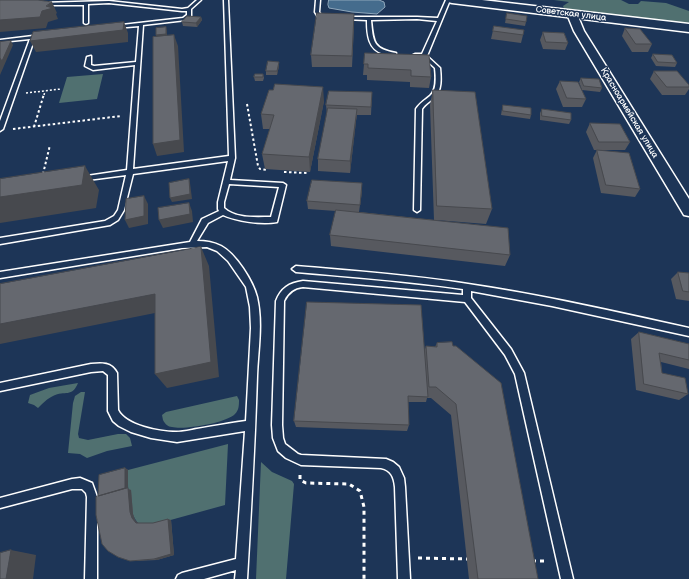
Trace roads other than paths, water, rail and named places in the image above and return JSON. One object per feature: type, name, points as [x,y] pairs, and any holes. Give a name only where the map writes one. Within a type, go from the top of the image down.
[{"type":"main road","name":"Советская улица","points":[[455,0],[689,28]]},
{"type":"street","name":"Красноармейская улица","points":[[572,14],[580,31],[689,211]]},
{"type":"lane","points":[[37,4],[109,2],[175,9],[189,9],[199,0]]},
{"type":"lane","points":[[223,212],[221,209],[221,202],[232,158],[226,0]]},
{"type":"lane","points":[[318,0],[316,10],[318,14],[324,17],[333,18]]},
{"type":"lane","points":[[424,56],[440,20],[455,0]]},
{"type":"lane","points":[[86,3],[86,23]]},
{"type":"lane","points":[[110,28],[186,18],[189,15],[189,9]]},
{"type":"lane","points":[[340,18],[412,18],[440,20]]},
{"type":"lane","points":[[368,19],[369,34],[376,49],[383,53],[402,55]]},
{"type":"lane","points":[[0,241],[95,226],[112,221],[119,214],[130,172],[141,24]]},
{"type":"lane","points":[[0,41],[41,36]]},
{"type":"lane","points":[[0,129],[33,37]]},
{"type":"lane","points":[[409,55],[424,56],[437,68],[437,90],[434,95],[423,103],[420,109],[417,210]]},
{"type":"lane","points":[[89,58],[88,66],[92,68],[139,63]]},
{"type":"lane","points":[[70,180],[232,158]]},
{"type":"lane","points":[[192,244],[205,221],[223,212],[236,217],[274,220],[282,184],[227,182]]},
{"type":"lane","points":[[0,275],[173,246],[192,244],[210,245],[224,250],[249,286],[254,317],[250,424],[241,579]]},
{"type":"lane","points":[[296,269],[397,278],[467,287],[521,296],[689,332]]},
{"type":"lane","points":[[404,579],[400,488],[398,474],[394,468],[388,464],[381,463],[301,460],[292,457],[284,451],[279,444],[277,436],[279,306],[285,290],[295,284],[467,299]]},
{"type":"lane","points":[[467,287],[467,299],[508,352],[520,373],[567,579]]},
{"type":"lane","points":[[0,387],[91,368],[105,367],[112,373],[113,410],[116,418],[130,426],[166,436],[177,437],[250,424]]},
{"type":"lane","points":[[0,503],[72,484],[84,483],[89,486],[92,498],[91,579]]},
{"type":"lane","points":[[182,579],[242,563]]},
{"type":"water","points":[[329,0],[379,0],[384,2],[385,7],[377,14],[352,12],[329,8]]}]
